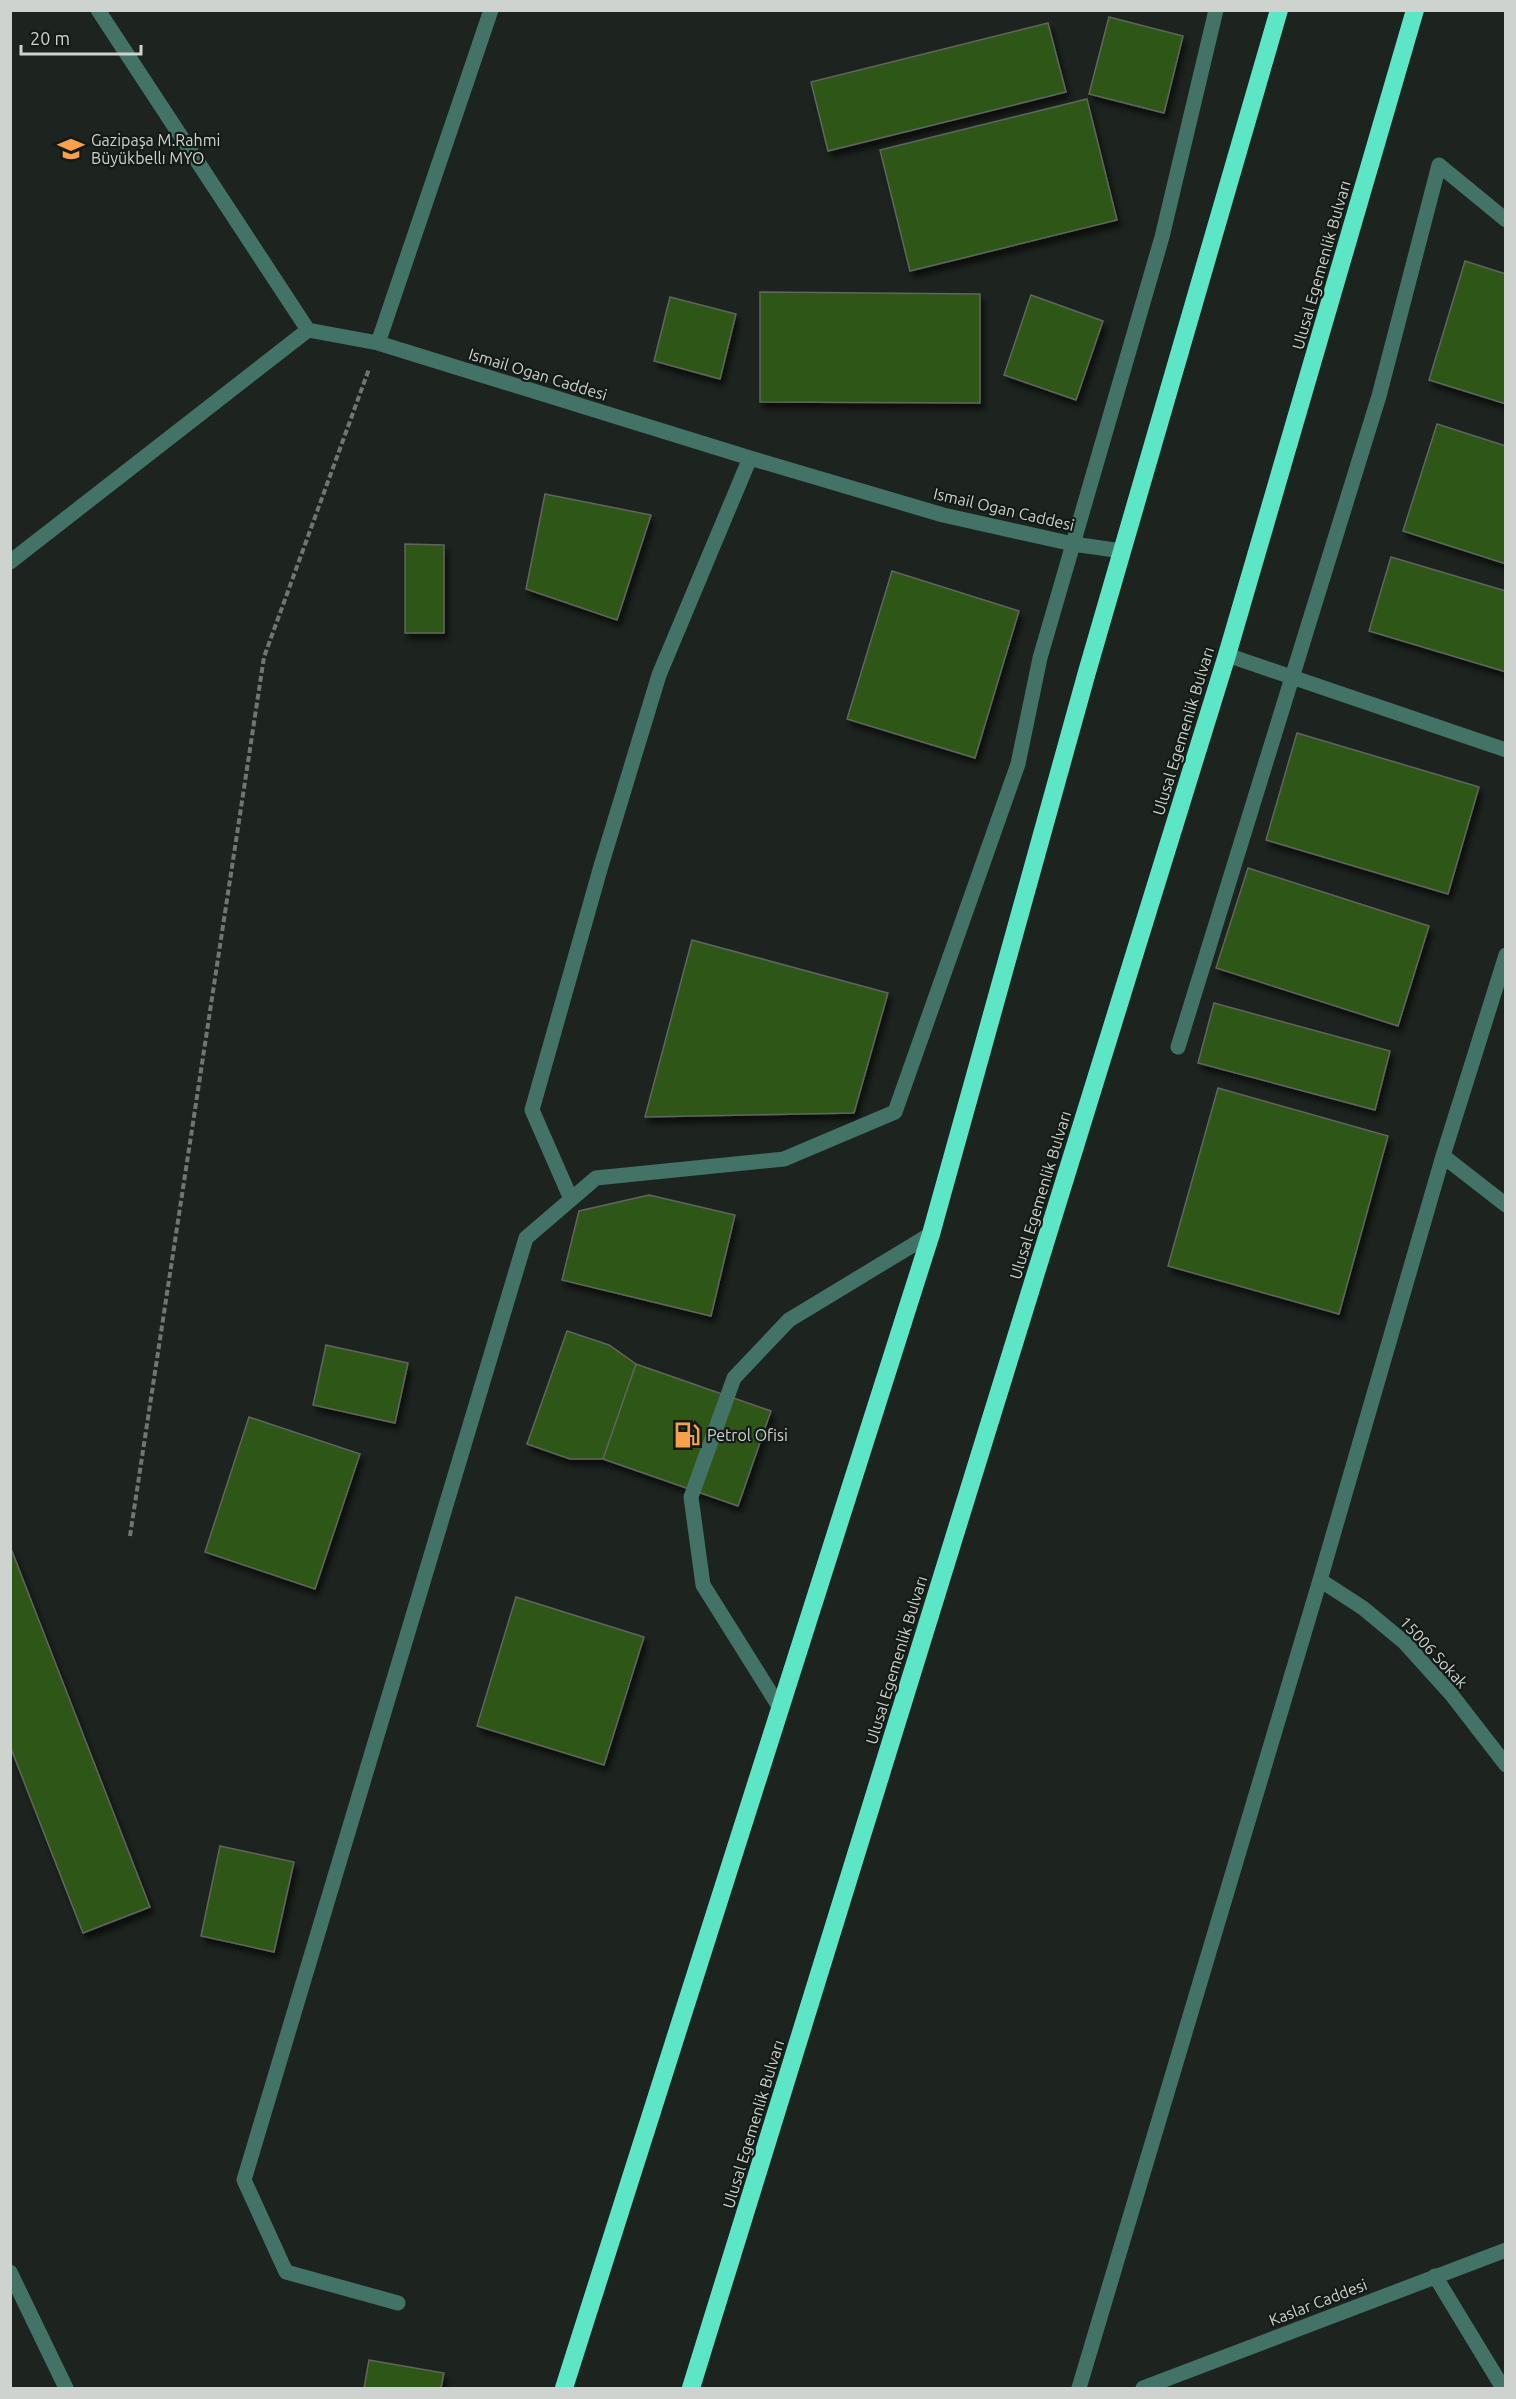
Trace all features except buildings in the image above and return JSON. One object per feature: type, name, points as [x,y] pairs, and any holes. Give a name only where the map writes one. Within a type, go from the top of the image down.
[{"type":"highway","points":[[564,2388],[931,1234],[1122,551],[1280,10]]},
{"type":"highway","name":"Ulusal Egemenlik Bulvarı","points":[[691,2388],[1227,655],[1416,10]]},
{"type":"street","points":[[10,562],[308,330],[98,10]]},
{"type":"street","points":[[378,343],[491,10]]},
{"type":"street","points":[[398,2303],[286,2272],[244,2180],[526,1238],[596,1178],[784,1159],[895,1112],[1018,764],[1040,658],[1162,237],[1216,10]]},
{"type":"street","points":[[1178,1047],[1379,396],[1439,165],[1506,220]]},
{"type":"street","name":"Ismail Ogan Caddesi","points":[[308,330],[378,343],[943,515],[1073,544],[1122,551]]},
{"type":"street","points":[[571,1199],[532,1110],[601,866],[659,675],[750,458]]},
{"type":"street","points":[[1227,655],[1506,750]]},
{"type":"street","points":[[1079,2388],[1320,1580],[1443,1156],[1506,955]]},
{"type":"street","points":[[1443,1156],[1506,1205]]},
{"type":"street","points":[[780,1708],[703,1585],[692,1497],[734,1378],[789,1320],[931,1234]]},
{"type":"street","name":"15006 Sokak","points":[[1320,1580],[1363,1608],[1404,1641],[1451,1694],[1506,1765]]},
{"type":"street","name":"Kaslar Caddesi","points":[[1143,2388],[1506,2250]]},
{"type":"street","points":[[10,2272],[66,2388]]},
{"type":"street","points":[[1435,2276],[1503,2388]]},
{"type":"path","points":[[130,1536],[264,657],[378,343]]},
{"type":"place","name":"Gazipaşa M.Rahmi Büyükbellı MYO","points":[[71,149]]},
{"type":"place","name":"Petrol Ofisi","points":[[687,1435]]}]
